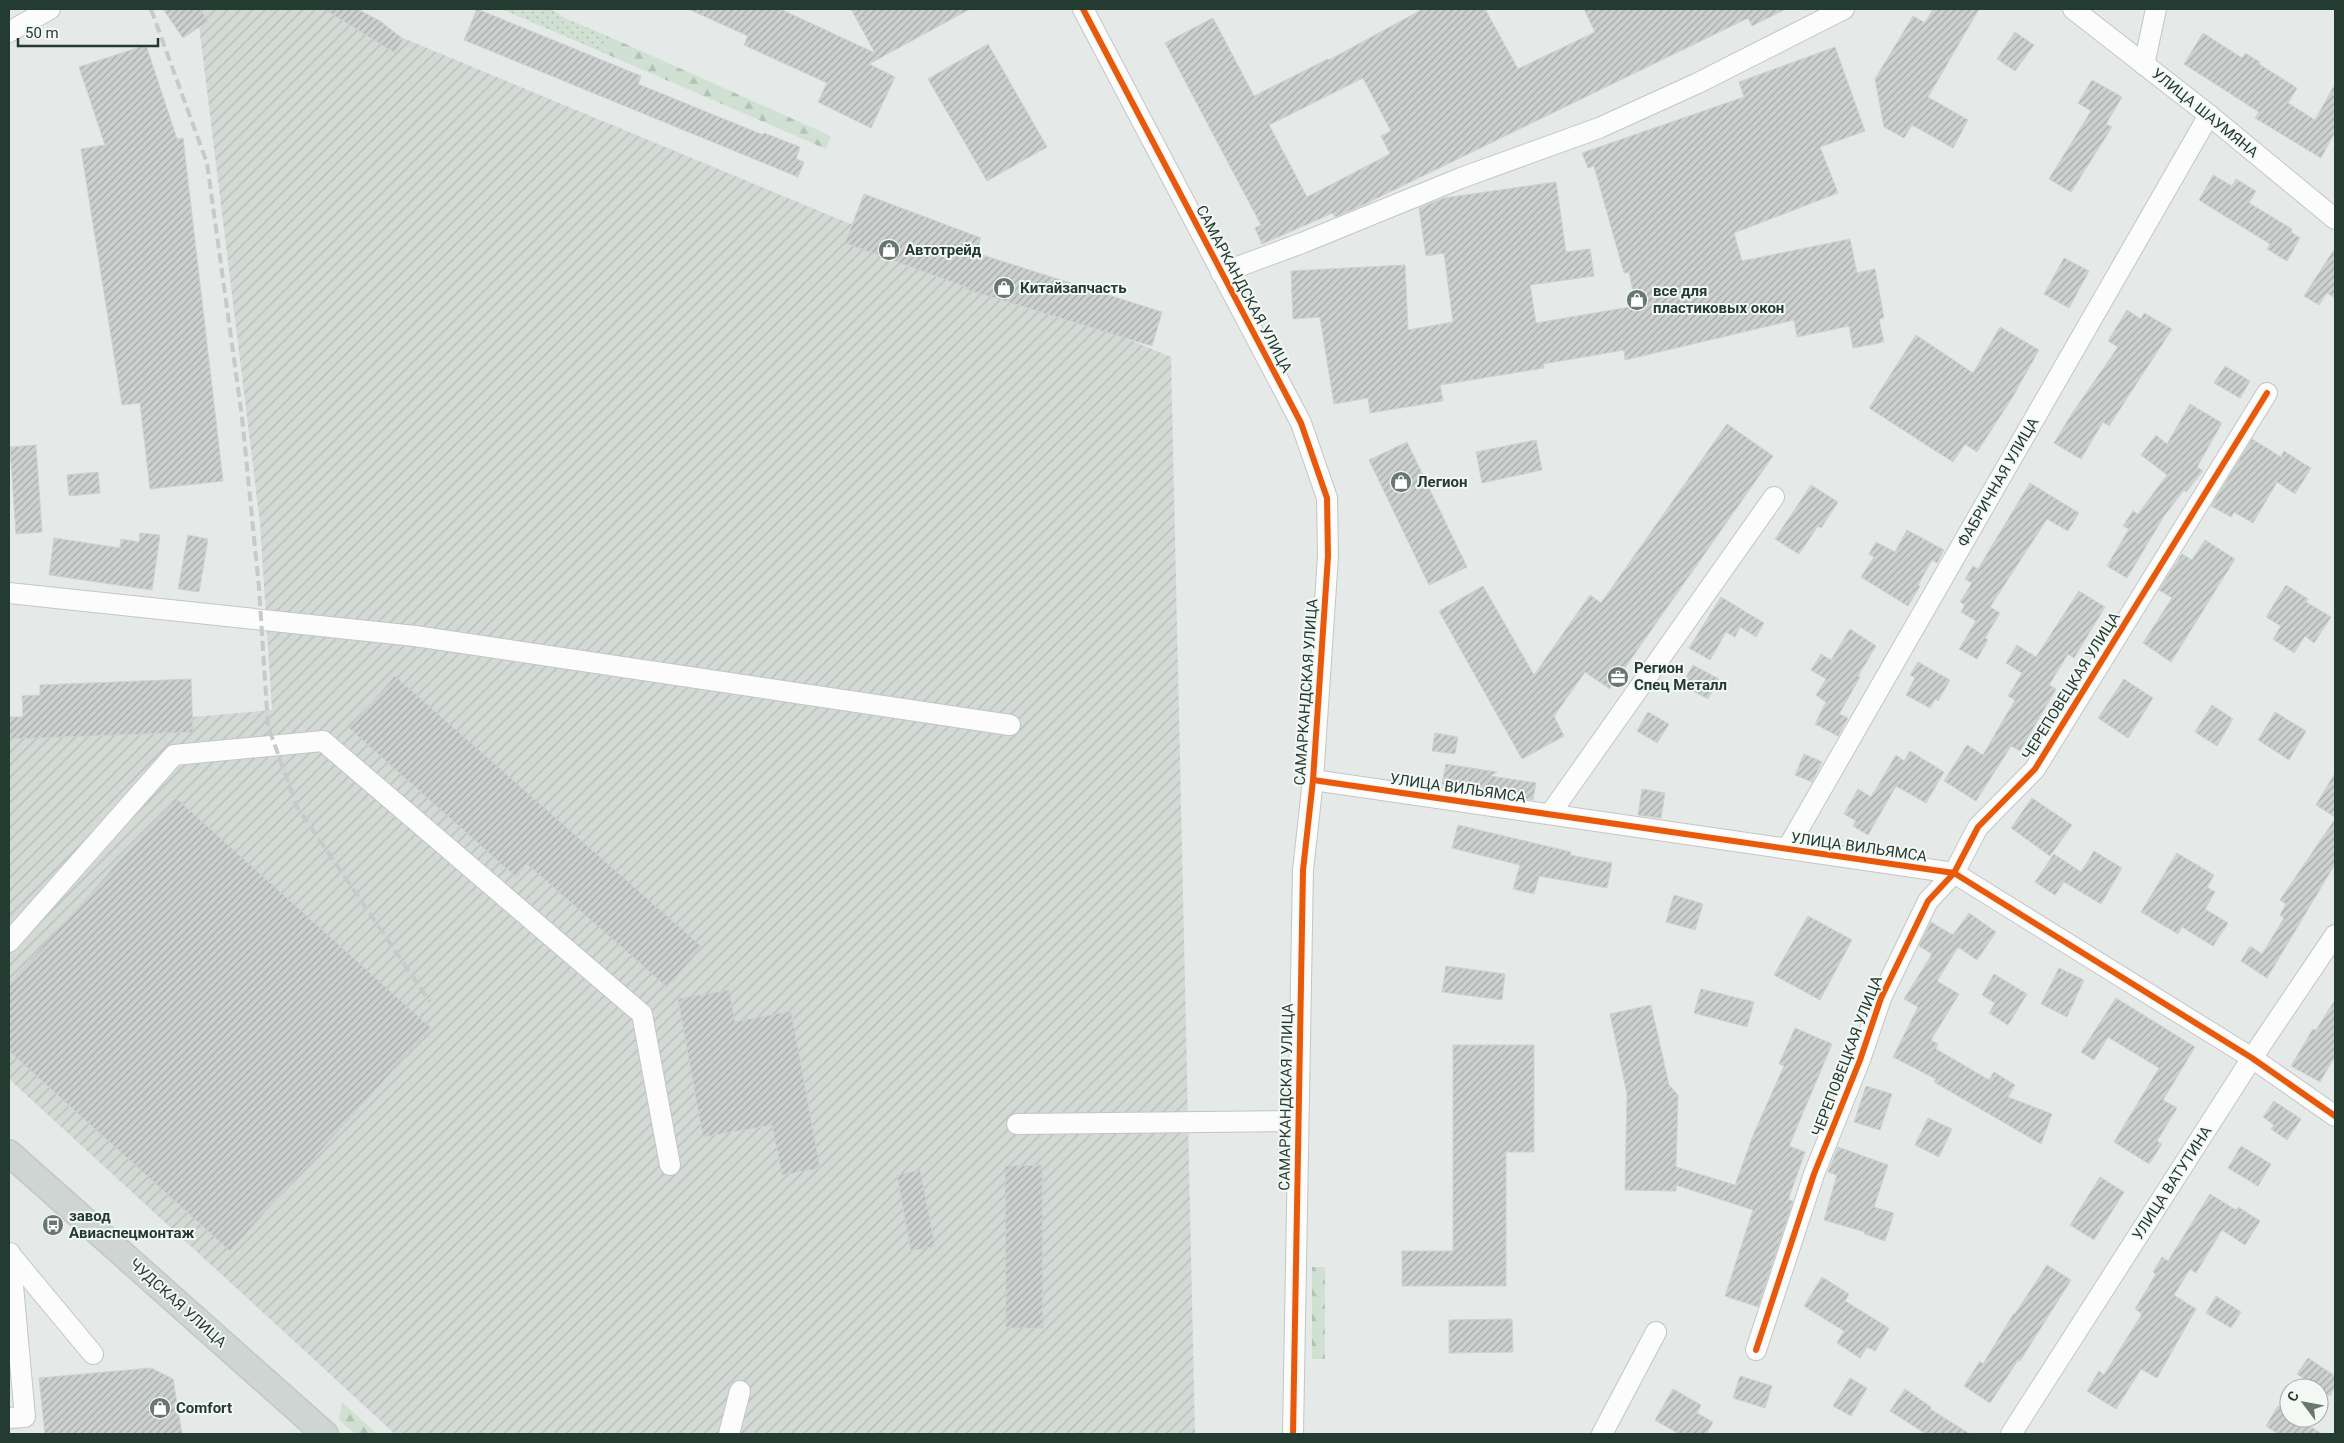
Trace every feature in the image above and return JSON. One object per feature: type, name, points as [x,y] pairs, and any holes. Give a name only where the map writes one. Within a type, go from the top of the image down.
[{"type":"main road","name":"ЧУДСКАЯ УЛИЦА","points":[[9,1152],[311,1429]]},
{"type":"street","points":[[9,32],[50,9]]},
{"type":"street","name":"САМАРКАНДСКАЯ УЛИЦА","points":[[1084,9],[1301,423],[1327,498],[1328,556],[1313,780],[1303,870],[1293,1434]]},
{"type":"street","points":[[1221,273],[1302,243],[1461,178],[1600,128],[1698,83],[1844,9]]},
{"type":"street","name":"УЛИЦА ШАУМЯНА","points":[[2073,9],[2209,116],[2335,219]]},
{"type":"street","points":[[2144,65],[2156,9]]},
{"type":"street","name":"ФАБРИЧНАЯ УЛИЦА","points":[[1787,849],[2209,116]]},
{"type":"street","name":"ЧЕРЕПОВЕЦКАЯ УЛИЦА","points":[[1756,1350],[1814,1174],[1860,1060],[1880,998],[1928,901],[1954,873],[1978,828],[2035,768],[2267,393]]},
{"type":"street","points":[[1550,814],[1774,497]]},
{"type":"street","points":[[9,592],[415,636],[1010,725]]},
{"type":"street","points":[[9,942],[174,755],[323,741],[642,1014],[670,1165]]},
{"type":"street","name":"УЛИЦА ВИЛЬЯМСА","points":[[1313,780],[1954,873],[2252,1058],[2335,1116]]},
{"type":"street","name":"УЛИЦА ВАТУТИНА","points":[[2012,1434],[2252,1058],[2335,935]]},
{"type":"street","points":[[1016,1124],[1298,1121]]},
{"type":"street","points":[[10,1253],[93,1354]]},
{"type":"street","points":[[9,1418],[25,1417],[10,1253]]},
{"type":"street","points":[[1602,1434],[1656,1332]]},
{"type":"street","points":[[729,1434],[740,1391]]},
{"type":"shaded area","points":[[197,9],[333,9],[1171,357],[1195,1434],[395,1434],[9,1079],[9,733],[272,710],[260,523]]},
{"type":"green space","points":[[501,9],[551,9],[565,18],[610,37],[604,53]]},
{"type":"green space","points":[[610,37],[831,136],[826,149],[604,53]]},
{"type":"green space","points":[[1312,1267],[1325,1267],[1325,1359],[1312,1359]]},
{"type":"green space","points":[[342,1402],[377,1434],[355,1434],[339,1420]]},
{"type":"building","points":[[163,9],[200,9],[208,21],[183,38]]},
{"type":"building","points":[[324,9],[357,9],[380,21],[403,39],[395,53]]},
{"type":"building","points":[[477,9],[641,76],[638,84],[763,135],[764,133],[800,147],[796,159],[804,162],[798,177],[464,40]]},
{"type":"building","points":[[688,9],[780,9],[875,53],[851,9],[970,9],[869,64],[895,77],[871,128],[818,102],[827,83],[744,45],[748,36]]},
{"type":"building","points":[[1423,9],[1485,9],[1518,69],[1595,32],[1584,9],[1786,9],[1752,26],[1748,18],[1363,205],[1335,217],[1333,213],[1262,244],[1255,228],[1261,225],[1165,43],[1213,18],[1254,96],[1329,60]],"holes":[[[1363,78],[1391,131],[1381,136],[1390,154],[1307,197],[1269,125]]]},
{"type":"building","points":[[1933,9],[1979,9],[1928,97],[1968,120],[1953,148],[1912,125],[1904,138],[1884,127],[1875,79],[1913,16],[1925,23]]},
{"type":"building","points":[[2015,32],[2034,45],[2015,71],[1997,59]]},
{"type":"building","points":[[2203,33],[2242,58],[2245,53],[2297,88],[2288,103],[2315,120],[2335,84],[2335,132],[2321,158],[2255,118],[2259,112],[2184,64]]},
{"type":"building","points":[[988,44],[1047,147],[987,181],[928,79]]},
{"type":"building","points":[[146,45],[177,139],[183,138],[223,481],[150,489],[140,403],[122,405],[81,149],[105,145],[79,67]]},
{"type":"building","points":[[1835,47],[1865,131],[1820,147],[1838,193],[1734,233],[1742,261],[1850,239],[1857,273],[1875,269],[1884,318],[1879,319],[1884,342],[1853,348],[1849,326],[1797,337],[1794,320],[1625,360],[1624,350],[1543,364],[1544,368],[1440,385],[1443,401],[1370,413],[1368,398],[1334,404],[1320,317],[1293,319],[1291,271],[1405,265],[1408,330],[1453,322],[1444,253],[1426,256],[1419,208],[1444,198],[1556,182],[1566,252],[1590,249],[1594,276],[1530,285],[1536,323],[1636,306],[1629,272],[1624,273],[1594,166],[1588,168],[1582,153],[1744,97],[1739,82]]},
{"type":"building","points":[[2092,80],[2122,97],[2106,124],[2112,127],[2071,192],[2049,179],[2091,111],[2078,103]]},
{"type":"building","points":[[2213,175],[2232,186],[2236,179],[2256,191],[2249,203],[2292,229],[2291,232],[2300,238],[2287,261],[2267,249],[2270,244],[2199,200]]},
{"type":"building","points":[[864,194],[981,238],[976,253],[1162,312],[1152,346],[965,289],[966,287],[845,243]]},
{"type":"building","points":[[2335,248],[2335,298],[2327,293],[2319,305],[2304,296]]},
{"type":"building","points":[[2064,258],[2089,271],[2069,308],[2044,294]]},
{"type":"building","points":[[2127,310],[2141,319],[2144,313],[2172,329],[2109,426],[2103,422],[2081,459],[2054,443],[2118,347],[2108,341]]},
{"type":"building","points":[[2000,327],[2039,350],[2012,398],[1977,452],[1965,444],[1953,462],[1869,408],[1916,335],[1973,373]]},
{"type":"building","points":[[2225,366],[2250,381],[2240,398],[2214,383]]},
{"type":"building","points":[[2190,404],[2222,423],[2197,467],[2203,471],[2186,492],[2184,490],[2164,516],[2127,578],[2107,566],[2129,529],[2123,526],[2133,511],[2138,514],[2167,475],[2141,455],[2156,435],[2167,444]]},
{"type":"building","points":[[1727,424],[1773,456],[1610,689],[1585,672],[1554,716],[1564,736],[1522,759],[1439,611],[1483,586],[1534,675],[1590,595],[1601,603]]},
{"type":"building","points":[[2252,439],[2281,457],[2284,451],[2311,468],[2295,494],[2277,482],[2253,523],[2234,512],[2231,517],[2211,506]]},
{"type":"building","points":[[1536,440],[1542,470],[1482,483],[1476,452]]},
{"type":"building","points":[[1407,442],[1467,567],[1429,585],[1369,460]]},
{"type":"building","points":[[36,445],[42,532],[16,534],[10,447]]},
{"type":"building","points":[[98,472],[100,493],[69,496],[67,475]]},
{"type":"building","points":[[2030,483],[2079,513],[2068,531],[2047,519],[1990,607],[2000,613],[1985,638],[1988,640],[1977,659],[1959,649],[1976,621],[1961,612],[1965,605],[1960,602],[1972,583],[1965,579],[1973,566],[1978,569]]},
{"type":"building","points":[[1811,485],[1838,502],[1821,528],[1818,526],[1799,554],[1775,539]]},
{"type":"building","points":[[1907,530],[1944,550],[1937,563],[1932,560],[1908,606],[1861,577],[1874,557],[1869,554],[1876,542],[1895,552]]},
{"type":"building","points":[[140,533],[160,535],[152,590],[49,575],[54,538],[120,548],[121,539],[139,542]]},
{"type":"building","points":[[188,535],[208,539],[199,592],[178,589]]},
{"type":"building","points":[[2205,540],[2235,559],[2171,662],[2143,643],[2172,598],[2159,590],[2182,554],[2192,560]]},
{"type":"building","points":[[2286,585],[2308,599],[2306,602],[2331,617],[2314,643],[2305,636],[2294,653],[2273,639],[2281,626],[2266,617]]},
{"type":"building","points":[[2079,591],[2105,607],[2074,658],[2068,654],[2049,685],[2056,689],[2020,751],[2011,746],[1976,801],[1944,781],[1967,745],[1983,755],[2015,700],[2008,696],[2022,673],[2006,663],[2017,645],[2036,657]]},
{"type":"building","points":[[1721,597],[1764,623],[1756,637],[1740,627],[1735,637],[1726,632],[1710,660],[1689,648]]},
{"type":"building","points":[[1850,629],[1876,646],[1839,714],[1848,718],[1838,736],[1815,724],[1826,702],[1816,695],[1826,679],[1811,670],[1821,654],[1831,660]]},
{"type":"building","points":[[1918,662],[1950,680],[1938,701],[1935,699],[1930,708],[1906,695],[1915,678],[1910,675]]},
{"type":"building","points":[[1693,665],[1719,679],[1708,699],[1693,691],[1696,687],[1684,681]]},
{"type":"building","points":[[395,676],[702,947],[667,987],[527,864],[516,877],[349,728]]},
{"type":"building","points":[[191,679],[193,732],[9,739],[9,717],[23,717],[22,696],[40,695],[40,685]]},
{"type":"building","points":[[2124,679],[2153,698],[2128,738],[2098,718]]},
{"type":"building","points":[[2212,705],[2233,719],[2217,746],[2195,732]]},
{"type":"building","points":[[1648,712],[1669,724],[1657,743],[1637,731]]},
{"type":"building","points":[[2275,712],[2306,731],[2289,760],[2258,740]]},
{"type":"building","points":[[1435,733],[1458,737],[1455,754],[1432,751]]},
{"type":"building","points":[[1910,751],[1944,772],[1926,803],[1896,786],[1868,835],[1853,826],[1856,821],[1844,814],[1858,789],[1871,797],[1896,755],[1904,761]]},
{"type":"building","points":[[1804,754],[1822,762],[1812,782],[1795,775]]},
{"type":"building","points":[[1446,764],[1497,772],[1490,776],[1536,783],[1533,800],[1442,784]]},
{"type":"building","points":[[2335,773],[2335,817],[2316,805]]},
{"type":"building","points":[[1642,789],[1665,793],[1661,818],[1638,815]]},
{"type":"building","points":[[176,798],[431,1028],[230,1251],[9,1051],[9,984]]},
{"type":"building","points":[[2032,798],[2072,825],[2050,856],[2011,828]]},
{"type":"building","points":[[2335,819],[2335,864],[2267,978],[2241,961],[2250,946],[2262,954],[2284,918],[2280,915],[2286,904],[2280,900]]},
{"type":"building","points":[[1458,825],[1571,852],[1570,855],[1612,863],[1607,888],[1539,876],[1534,894],[1513,889],[1520,865],[1452,848]]},
{"type":"building","points":[[2094,851],[2122,868],[2101,904],[2064,882],[2055,895],[2035,882],[2054,854],[2081,872]]},
{"type":"building","points":[[2177,853],[2214,875],[2207,887],[2215,892],[2205,909],[2228,923],[2213,946],[2182,927],[2178,934],[2141,912]]},
{"type":"building","points":[[1674,895],[1703,904],[1695,930],[1666,922]]},
{"type":"building","points":[[1969,913],[1996,932],[1977,960],[1958,947],[1937,981],[1959,994],[1931,1040],[1938,1044],[1936,1049],[1989,1080],[1994,1072],[2015,1085],[2008,1097],[2052,1114],[2041,1144],[1934,1082],[1936,1079],[1893,1057],[1918,1007],[1904,999],[1932,954],[1919,946],[1931,922],[1953,935]]},
{"type":"building","points":[[1808,916],[1852,940],[1820,1000],[1774,975]]},
{"type":"building","points":[[1446,966],[1505,974],[1502,1000],[1442,992]]},
{"type":"building","points":[[2059,968],[2084,980],[2067,1017],[2041,1004]]},
{"type":"building","points":[[1994,974],[2027,994],[2008,1025],[1989,1013],[1995,1003],[1982,995]]},
{"type":"building","points":[[1701,989],[1754,1002],[1747,1027],[1694,1013]]},
{"type":"building","points":[[729,990],[735,1022],[791,1011],[820,1168],[782,1175],[772,1125],[703,1137],[678,999]]},
{"type":"building","points":[[2116,998],[2195,1047],[2163,1100],[2177,1108],[2157,1141],[2162,1144],[2149,1164],[2114,1142],[2159,1068],[2108,1037],[2094,1060],[2081,1052]]},
{"type":"building","points":[[2335,1000],[2335,1056],[2320,1082],[2291,1066],[2313,1029],[2316,1030]]},
{"type":"building","points":[[1651,1005],[1669,1085],[1678,1095],[1676,1167],[1735,1185],[1754,1133],[1784,1066],[1779,1064],[1795,1028],[1832,1044],[1789,1146],[1805,1152],[1788,1200],[1793,1201],[1758,1307],[1725,1296],[1753,1210],[1676,1185],[1676,1191],[1625,1190],[1627,1094],[1610,1014]]},
{"type":"building","points":[[1453,1045],[1534,1045],[1534,1152],[1506,1152],[1506,1286],[1402,1286],[1402,1251],[1453,1251]]},
{"type":"building","points":[[1866,1086],[1892,1094],[1880,1130],[1854,1122]]},
{"type":"building","points":[[2274,1101],[2301,1119],[2287,1140],[2271,1129],[2274,1125],[2263,1117]]},
{"type":"building","points":[[1928,1118],[1952,1129],[1939,1157],[1915,1145]]},
{"type":"building","points":[[2241,1146],[2271,1164],[2258,1186],[2228,1168]]},
{"type":"building","points":[[1838,1147],[1888,1165],[1874,1207],[1894,1213],[1885,1241],[1864,1234],[1865,1232],[1824,1220],[1837,1175],[1828,1172]]},
{"type":"building","points":[[1042,1165],[1043,1328],[1006,1328],[1005,1166]]},
{"type":"building","points":[[920,1170],[935,1246],[911,1251],[897,1175]]},
{"type":"building","points":[[2100,1177],[2124,1192],[2094,1240],[2070,1225]]},
{"type":"building","points":[[2210,1194],[2236,1210],[2238,1207],[2260,1221],[2245,1245],[2222,1230],[2196,1273],[2190,1269],[2174,1295],[2196,1309],[2157,1378],[2141,1369],[2116,1409],[2087,1391],[2099,1371],[2104,1375],[2142,1314],[2135,1309],[2156,1274],[2153,1272],[2162,1257],[2168,1261]]},
{"type":"building","points":[[2047,1265],[2071,1280],[2020,1361],[2018,1360],[1990,1403],[1964,1386],[1980,1361],[1983,1364],[2014,1313]]},
{"type":"building","points":[[1822,1277],[1849,1294],[1845,1301],[1889,1328],[1875,1351],[1867,1347],[1860,1358],[1837,1343],[1844,1331],[1804,1306]]},
{"type":"building","points":[[2216,1296],[2241,1312],[2231,1328],[2206,1313]]},
{"type":"building","points":[[1512,1319],[1513,1352],[1449,1353],[1449,1320]]},
{"type":"building","points":[[2308,1358],[2335,1376],[2335,1387],[2330,1396],[2329,1378],[2303,1378],[2297,1374]]},
{"type":"building","points":[[151,1368],[173,1379],[182,1434],[45,1434],[39,1378]]},
{"type":"building","points":[[1740,1376],[1772,1386],[1765,1408],[1733,1398]]},
{"type":"building","points":[[1850,1378],[1867,1388],[1851,1416],[1833,1406]]},
{"type":"building","points":[[1673,1389],[1701,1405],[1697,1413],[1713,1422],[1706,1434],[1679,1434],[1655,1420]]},
{"type":"building","points":[[1905,1389],[1931,1407],[1930,1409],[1970,1434],[1926,1434],[1890,1411]]},
{"type":"building","points":[[2278,1406],[2279,1428],[2313,1428],[2322,1434],[2278,1434],[2266,1426]]},
{"type":"railway","points":[[151,9],[207,163],[242,417],[259,588],[268,726],[297,807],[430,1002]]},
{"type":"cycle path","points":[[1083,9],[1301,423],[1327,498],[1328,556],[1313,780],[1303,870],[1293,1434]]},
{"type":"cycle path","points":[[1756,1350],[1814,1174],[1860,1060],[1881,998],[1928,901],[1954,873],[1978,827],[2035,769],[2267,393]]},
{"type":"cycle path","points":[[1313,780],[1954,873],[2252,1058],[2335,1116]]},
{"type":"place","name":"Автотрейд","points":[[889,250]]},
{"type":"place","name":"Китайзапчасть","points":[[1004,288]]},
{"type":"place","name":"все для пластиковых окон","points":[[1637,300]]},
{"type":"place","name":"Легион","points":[[1401,482]]},
{"type":"place","name":"Регион Спец Металл","points":[[1618,677]]},
{"type":"place","name":"завод Авиаспецмонтаж","points":[[53,1225]]},
{"type":"place","name":"Comfort","points":[[160,1408]]}]
